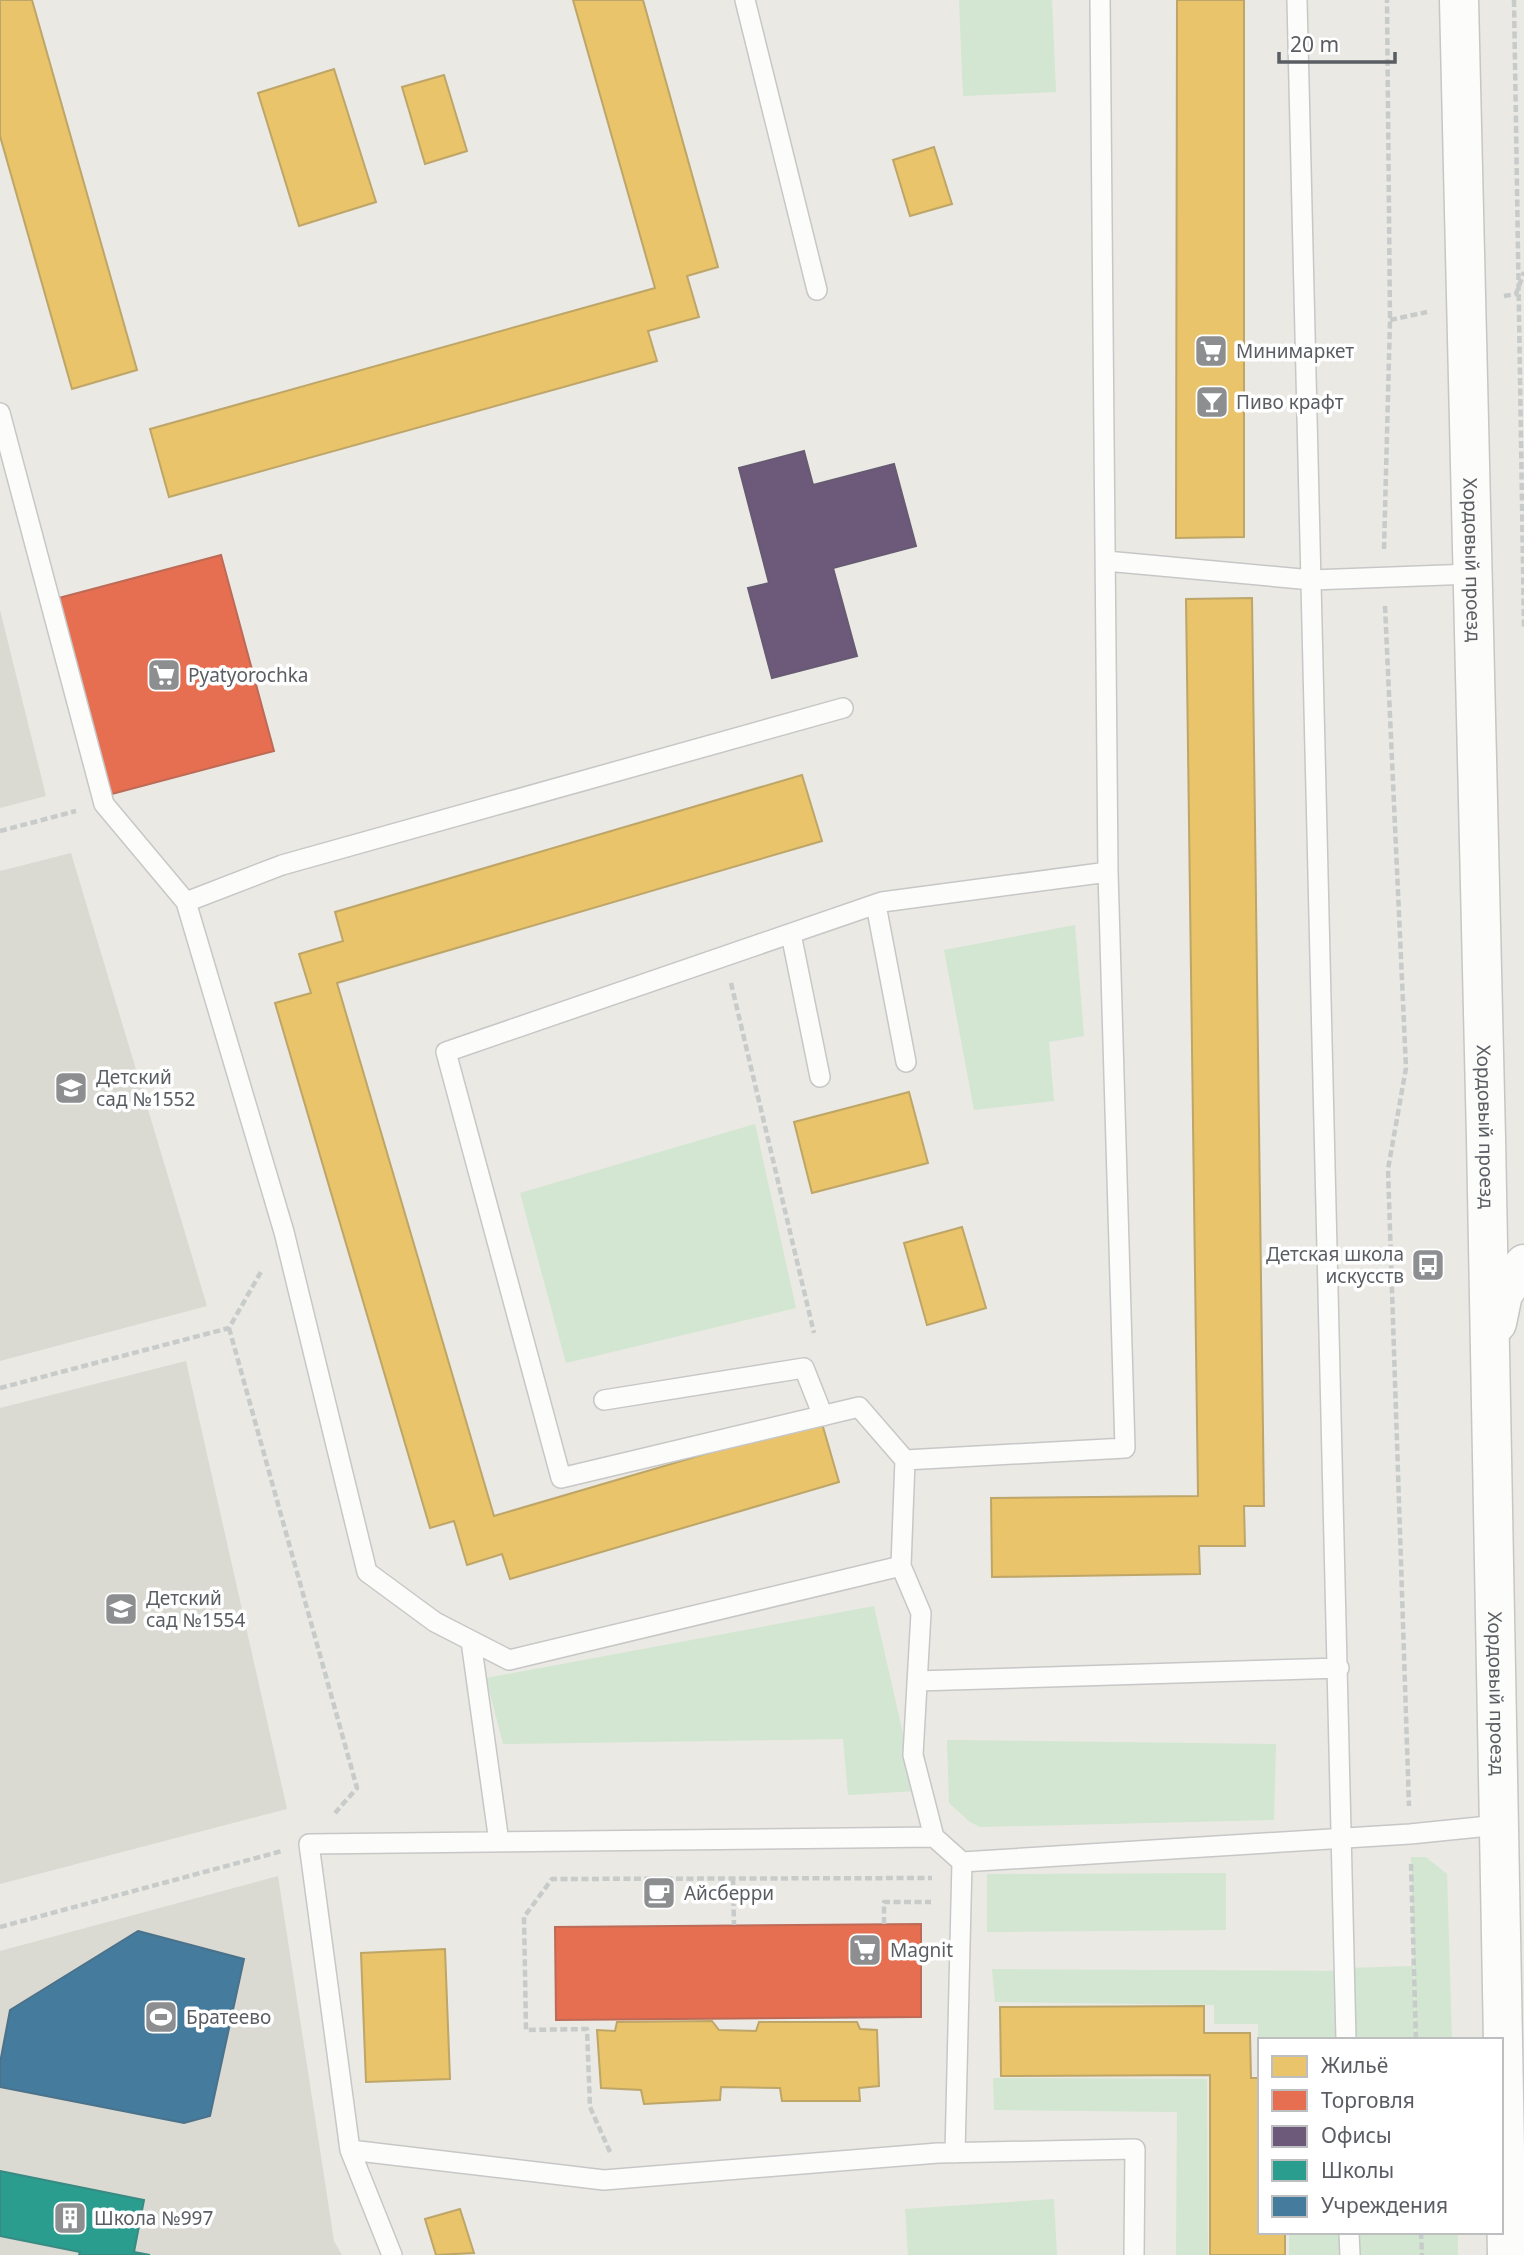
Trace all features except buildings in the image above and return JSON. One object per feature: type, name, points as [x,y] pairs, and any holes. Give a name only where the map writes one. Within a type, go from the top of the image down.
[{"type":"main road","name":"Хордовый проезд","points":[[1459,0],[1503,2038]]},
{"type":"main road","points":[[1490,1363],[1503,1293],[1524,1264]]},
{"type":"main road","name":"Хордовый проезд","points":[[1503,2040],[1507,2255]]},
{"type":"lane","points":[[745,0],[817,290]]},
{"type":"lane","points":[[905,1460],[1125,1448],[1108,872],[1100,0]]},
{"type":"lane","points":[[1297,0],[1344,1838],[1346,2038]]},
{"type":"lane","points":[[0,413],[104,804],[186,902],[284,1232],[367,1572],[435,1622],[509,1660],[901,1566]]},
{"type":"lane","points":[[1106,561],[1312,580],[1472,574]]},
{"type":"lane","points":[[186,902],[282,865],[843,708]]},
{"type":"lane","points":[[1108,872],[876,905],[446,1052],[561,1478],[859,1407],[905,1460],[901,1566],[921,1614],[913,1755],[934,1837],[962,1863],[1410,1834],[1499,1825]]},
{"type":"lane","points":[[876,905],[906,1062]]},
{"type":"lane","points":[[791,934],[820,1077]]},
{"type":"lane","points":[[604,1400],[804,1367],[823,1416]]},
{"type":"lane","points":[[471,1641],[499,1842]]},
{"type":"lane","points":[[917,1681],[1339,1668]]},
{"type":"lane","points":[[392,2255],[350,2150],[309,1844],[934,1837]]},
{"type":"lane","points":[[955,2153],[962,1863]]},
{"type":"lane","points":[[350,2150],[604,2180],[955,2153],[1135,2150],[1134,2255]]},
{"type":"lane","points":[[1349,2234],[1350,2255]]},
{"type":"path","points":[[1387,0],[1390,320],[1384,577],[1406,1068],[1388,1169],[1416,2038]]},
{"type":"path","points":[[1514,0],[1516,294],[1524,628]]},
{"type":"path","points":[[1516,294],[1524,296]]},
{"type":"path","points":[[0,831],[104,804]]},
{"type":"path","points":[[724,957],[814,1333]]},
{"type":"path","points":[[0,1927],[309,1844],[357,1788],[229,1328],[284,1232]]},
{"type":"path","points":[[0,1388],[229,1328]]},
{"type":"path","points":[[622,2178],[590,2107],[587,2029],[526,2030],[524,1917],[552,1879],[929,1876],[936,1882]]},
{"type":"path","points":[[733,1878],[734,1925]]},
{"type":"path","points":[[884,1924],[884,1902],[938,1902]]},
{"type":"path","points":[[1421,2234],[1422,2255]]},
{"type":"shaded area","points":[[0,610],[46,796],[0,808]]},
{"type":"shaded area","name":"Детский сад №1552","points":[[71,853],[207,1306],[0,1361],[0,871]]},
{"type":"shaded area","name":"Детский сад №1554","points":[[186,1361],[287,1809],[0,1884],[0,1408]]},
{"type":"shaded area","points":[[278,1876],[334,2241],[342,2255],[0,2255],[0,1951]]},
{"type":"green space","points":[[959,0],[1052,0],[1056,92],[963,96]]},
{"type":"green space","points":[[1075,925],[1084,1036],[1049,1042],[1054,1101],[974,1110],[944,950]]},
{"type":"green space","points":[[755,1124],[796,1308],[566,1363],[520,1193]]},
{"type":"green space","points":[[874,1606],[916,1791],[848,1795],[843,1739],[503,1744],[486,1678]]},
{"type":"green space","points":[[947,1740],[1276,1744],[1274,1820],[980,1827],[970,1822],[949,1803]]},
{"type":"green space","points":[[1411,1857],[1426,1857],[1447,1874],[1452,2038],[1416,2038]]},
{"type":"green space","points":[[1226,1873],[1226,1930],[987,1932],[987,1874]]},
{"type":"green space","points":[[1413,1966],[1415,2038],[1348,2038],[1347,1968]]},
{"type":"green space","points":[[992,1969],[1340,1971],[1340,2038],[1258,2038],[1258,2024],[1214,2024],[1214,2005],[995,2002]]},
{"type":"green space","points":[[993,2078],[1207,2079],[1208,2255],[1176,2255],[1177,2112],[994,2110]]},
{"type":"green space","points":[[1054,2199],[1057,2255],[908,2255],[905,2209]]},
{"type":"green space","points":[[1289,2234],[1343,2234],[1343,2255],[1289,2255]]},
{"type":"green space","points":[[1350,2234],[1458,2234],[1458,2255],[1350,2255]]},
{"type":"place","name":"Минимаркет","points":[[1211,351]]},
{"type":"place","name":"Пиво крафт","points":[[1212,402]]},
{"type":"place","name":"Pyatyorochka","points":[[164,675]]},
{"type":"place","name":"Детский сад №1552","points":[[71,1088]]},
{"type":"place","name":"Детская школа искусств","points":[[1428,1265]]},
{"type":"place","name":"Детский сад №1554","points":[[121,1609]]},
{"type":"place","name":"Айсберри","points":[[659,1893]]},
{"type":"place","name":"Magnit","points":[[865,1950]]},
{"type":"place","name":"Братеево","points":[[161,2017]]},
{"type":"place","name":"Школа №997","points":[[70,2218]]}]
